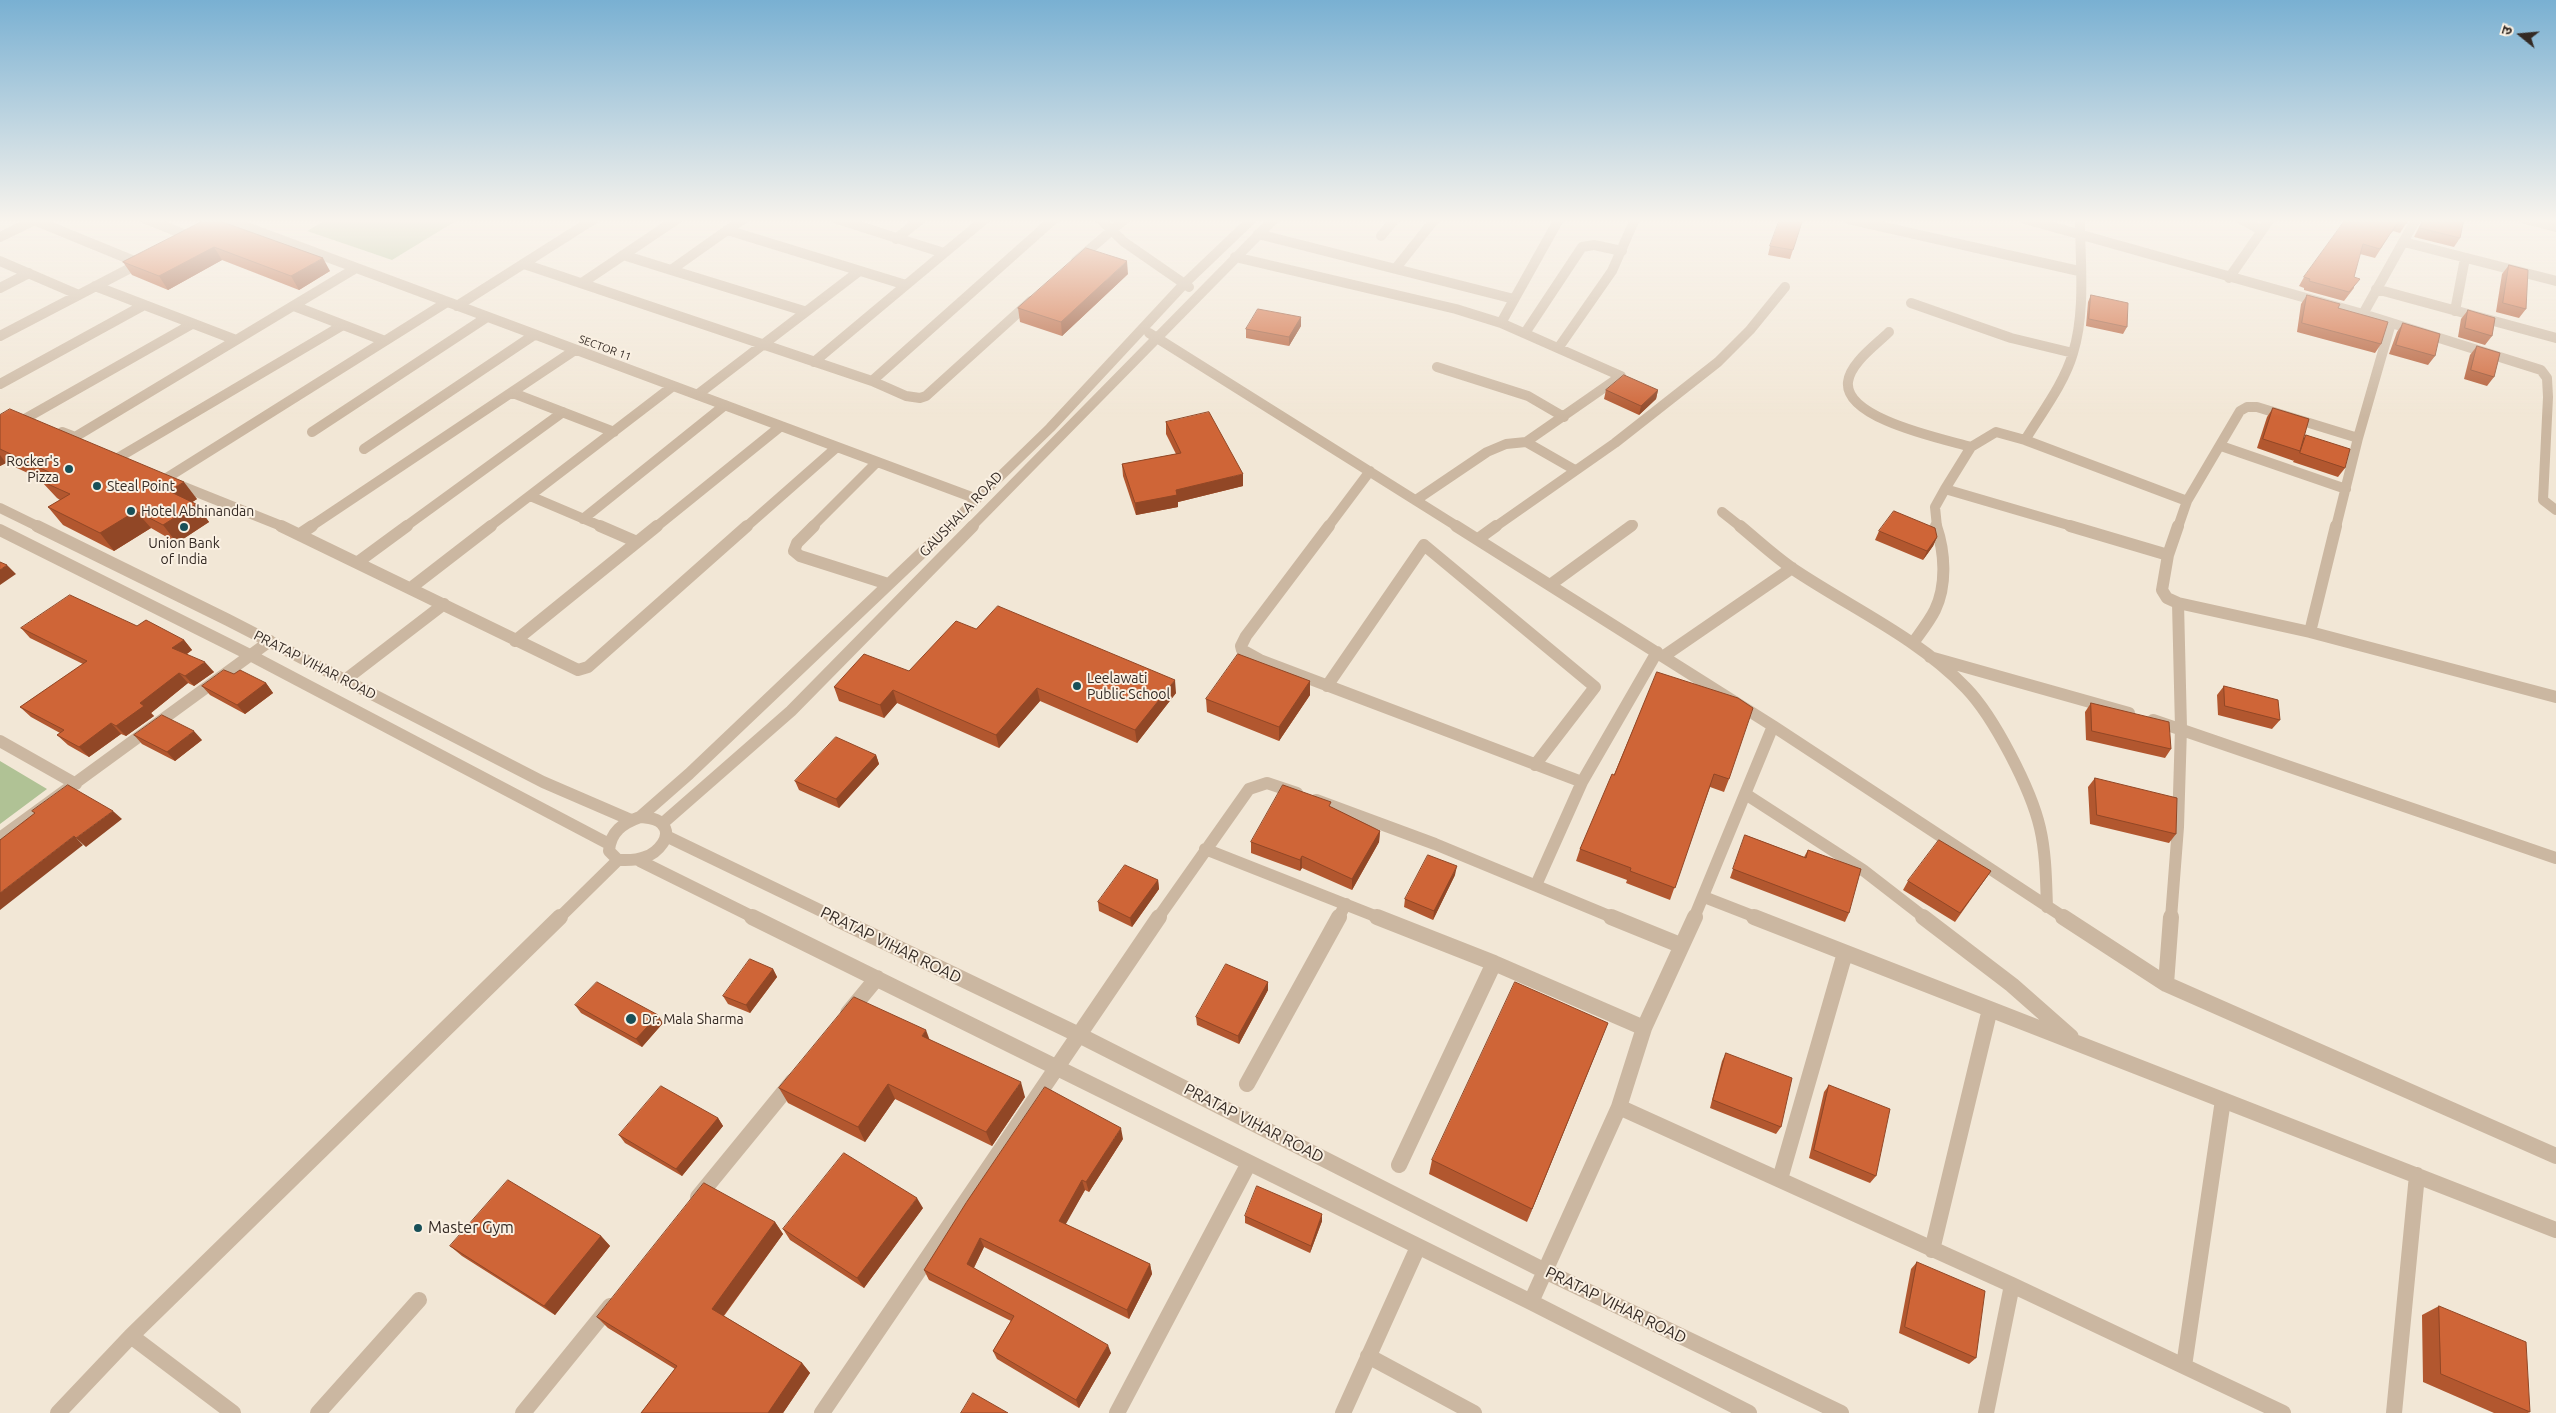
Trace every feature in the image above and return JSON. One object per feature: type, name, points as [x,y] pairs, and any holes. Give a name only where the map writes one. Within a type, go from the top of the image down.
[{"type":"street","points":[[58,285],[79,294]]},
{"type":"street","points":[[27,418],[79,440],[236,340],[328,285]]},
{"type":"street","name":"SECTOR 11","points":[[401,285],[697,395],[779,428],[837,447],[977,499]]},
{"type":"street","points":[[457,306],[491,285]]},
{"type":"street","points":[[588,285],[921,399],[1037,296]]},
{"type":"street","points":[[721,285],[804,310]]},
{"type":"street","points":[[697,395],[804,310],[840,285]]},
{"type":"street","points":[[814,362],[906,285]]},
{"type":"street","points":[[872,381],[980,285]]},
{"type":"street","name":"GAUSHALA ROAD","points":[[636,818],[689,774],[1050,428],[1183,285]]},
{"type":"street","points":[[1185,285],[1199,294]]},
{"type":"street","name":"GAUSHALA ROAD","points":[[665,830],[791,711],[1208,285]]},
{"type":"street","points":[[1352,285],[1456,309],[1501,323],[1625,378],[1526,442],[1506,444],[1487,452],[1416,500]]},
{"type":"street","points":[[1460,285],[1514,299]]},
{"type":"street","points":[[1501,323],[1522,285]]},
{"type":"street","points":[[1525,333],[1557,285]]},
{"type":"street","points":[[1559,348],[1603,285]]},
{"type":"street","points":[[2026,440],[2059,382],[2073,352],[2078,318],[2079,285]]},
{"type":"street","points":[[2256,285],[2363,314],[2541,370],[2547,378],[2548,396],[2543,500],[2556,510]]},
{"type":"street","points":[[2363,314],[2378,285]]},
{"type":"street","points":[[2455,310],[2460,285]]},
{"type":"street","points":[[0,336],[95,286],[236,340]]},
{"type":"street","points":[[1478,539],[1615,443],[1666,396],[1718,362],[1750,330],[1785,287]]},
{"type":"street","points":[[2376,289],[2556,338]]},
{"type":"street","points":[[447,302],[161,478],[300,534],[412,587],[570,668],[578,670],[588,667],[837,447]]},
{"type":"street","points":[[1911,303],[1999,335],[2033,345],[2073,352]]},
{"type":"street","points":[[0,384],[144,305]]},
{"type":"street","points":[[294,306],[385,341]]},
{"type":"street","points":[[312,432],[487,317]]},
{"type":"street","points":[[2310,632],[2358,438],[2391,323]]},
{"type":"street","points":[[0,433],[192,324]]},
{"type":"street","points":[[132,466],[111,457],[344,325]]},
{"type":"street","points":[[1142,328],[1661,654],[2166,984],[2556,1156]]},
{"type":"street","points":[[1889,332],[1852,372],[1847,384],[1849,396],[1861,410],[1881,420],[1971,447]]},
{"type":"street","points":[[364,449],[534,334]]},
{"type":"street","points":[[300,534],[575,350]]},
{"type":"street","points":[[1437,367],[1528,396],[1564,417]]},
{"type":"street","points":[[412,587],[673,386]]},
{"type":"street","points":[[513,393],[614,432]]},
{"type":"street","points":[[583,519],[725,406]]},
{"type":"street","points":[[2358,438],[2257,407],[2246,406],[2240,411],[2187,501],[2168,555],[2162,590],[2167,598],[2178,603],[2310,632],[2556,697]]},
{"type":"street","points":[[358,562],[563,412]]},
{"type":"street","points":[[515,641],[779,428]]},
{"type":"street","points":[[1913,643],[1935,610],[1943,579],[1942,544],[1936,525],[1936,507],[1971,447],[1988,435],[1996,432],[2026,440],[2187,501]]},
{"type":"street","points":[[1526,442],[1575,470]]},
{"type":"street","points":[[2221,446],[2346,488]]},
{"type":"street","points":[[877,462],[797,543],[794,551],[800,556],[888,584]]},
{"type":"street","points":[[1370,471],[1241,646],[1250,656],[1582,782]]},
{"type":"street","points":[[1945,489],[2168,555]]},
{"type":"street","points":[[530,496],[637,542]]},
{"type":"street","name":"PRATAP VIHAR ROAD","points":[[0,508],[270,641],[542,782],[636,818],[650,817],[665,830],[1079,1035],[1545,1271],[1841,1413]]},
{"type":"street","points":[[1722,512],[1792,568],[1913,643],[1967,689],[1995,729],[2028,793],[2040,828],[2048,907]]},
{"type":"street","points":[[1550,585],[1633,525]]},
{"type":"street","name":"PRATAP VIHAR ROAD","points":[[0,530],[250,655],[609,844]]},
{"type":"street","points":[[1327,686],[1424,545],[1595,688],[1535,765]]},
{"type":"street","points":[[1536,885],[1582,782],[1661,654],[1792,568]]},
{"type":"street","points":[[2166,984],[2178,827],[2181,728],[2178,603]]},
{"type":"street","points":[[345,680],[444,604]]},
{"type":"street","points":[[0,838],[270,641]]},
{"type":"street","points":[[1930,657],[2181,728],[2556,858]]},
{"type":"street","points":[[1531,1302],[1619,1107],[1644,1028],[1680,945],[1704,897],[1747,795],[1773,726]]},
{"type":"street","points":[[0,741],[76,784]]},
{"type":"street","points":[[822,1413],[1205,849],[1249,789],[1255,785],[1270,783],[1435,844],[1680,945]]},
{"type":"street","points":[[1747,795],[1863,870],[2012,985],[2078,1043]]},
{"type":"street","points":[[636,818],[616,831],[609,844],[609,850],[618,860],[640,861],[1531,1302],[1749,1413]]},
{"type":"street","points":[[640,861],[658,851],[665,830]]},
{"type":"street","points":[[1205,849],[1494,964],[1644,1028]]},
{"type":"street","points":[[58,1413],[130,1336],[618,860]]},
{"type":"street","points":[[1704,897],[2556,1230]]},
{"type":"street","points":[[1248,1084],[1346,904]]},
{"type":"street","points":[[1780,1179],[1845,953]]},
{"type":"street","points":[[1399,1165],[1494,964]]},
{"type":"street","points":[[835,1029],[877,978]]},
{"type":"street","points":[[1932,1250],[1990,1009]]},
{"type":"street","points":[[685,1213],[804,1067]]},
{"type":"street","points":[[2184,1366],[2223,1100]]},
{"type":"street","points":[[1619,1107],[2012,1285],[2283,1413]]},
{"type":"street","points":[[1117,1413],[1249,1163]]},
{"type":"street","points":[[2394,1413],[2417,1176]]},
{"type":"street","points":[[1343,1413],[1418,1247]]},
{"type":"street","points":[[1986,1413],[2012,1285]]},
{"type":"street","points":[[523,1413],[623,1290]]},
{"type":"street","points":[[318,1413],[420,1300]]},
{"type":"street","points":[[130,1336],[233,1413]]},
{"type":"street","points":[[1368,1356],[1474,1413]]},
{"type":"green space","points":[[0,761],[47,789],[0,824]]},
{"type":"building","points":[[1044,285],[1101,285],[1061,322],[1018,308]]},
{"type":"building","points":[[2323,285],[2355,285],[2349,292]]},
{"type":"building","points":[[2506,285],[2527,285],[2526,309],[2503,303]]},
{"type":"building","points":[[2091,295],[2128,303],[2127,327],[2089,319]]},
{"type":"building","points":[[2307,295],[2340,304],[2338,308],[2388,322],[2381,344],[2302,323]]},
{"type":"building","points":[[1258,309],[1301,317],[1289,337],[1246,329]]},
{"type":"building","points":[[2468,310],[2495,318],[2492,336],[2465,328]]},
{"type":"building","points":[[2403,323],[2440,334],[2435,356],[2396,345]]},
{"type":"building","points":[[2477,346],[2500,353],[2494,377],[2471,370]]},
{"type":"building","points":[[1624,375],[1658,390],[1641,406],[1606,390]]},
{"type":"building","points":[[2273,408],[2309,419],[2300,451],[2263,439]]},
{"type":"building","points":[[10,409],[184,482],[169,491],[196,504],[163,525],[136,511],[100,533],[48,507],[70,494],[41,481],[53,474],[0,449],[0,415]]},
{"type":"building","points":[[1209,412],[1243,474],[1176,490],[1177,495],[1135,503],[1122,464],[1181,453],[1166,422]]},
{"type":"building","points":[[2306,435],[2350,449],[2345,468],[2300,453]]},
{"type":"building","points":[[1894,511],[1935,528],[1937,537],[1927,551],[1879,531]]},
{"type":"building","points":[[0,562],[7,565],[0,570]]},
{"type":"building","points":[[70,595],[137,626],[146,620],[184,640],[172,648],[205,662],[185,676],[179,673],[140,703],[144,706],[116,726],[111,723],[79,747],[57,735],[64,730],[20,707],[87,661],[21,628]]},
{"type":"building","name":"Leelawati Public School","points":[[998,606],[1175,680],[1135,730],[1037,688],[996,735],[893,690],[880,705],[834,687],[864,654],[909,671],[956,621],[976,629]]},
{"type":"building","points":[[1238,654],[1310,681],[1279,727],[1206,699]]},
{"type":"building","points":[[224,670],[234,674],[240,670],[266,683],[237,705],[202,686]]},
{"type":"building","points":[[1657,672],[1738,698],[1753,708],[1729,779],[1714,774],[1675,888],[1630,871],[1631,868],[1580,849],[1612,774],[1614,775]]},
{"type":"building","points":[[2224,686],[2278,700],[2280,720],[2225,706]]},
{"type":"building","points":[[2091,703],[2169,722],[2171,749],[2092,731]]},
{"type":"building","points":[[162,715],[194,731],[167,752],[134,735]]},
{"type":"building","points":[[836,737],[876,755],[836,799],[795,781]]},
{"type":"building","points":[[2095,778],[2177,798],[2176,834],[2097,815]]},
{"type":"building","points":[[68,785],[113,811],[76,838],[74,836],[0,893],[0,840],[35,813],[32,811]]},
{"type":"building","points":[[1283,785],[1331,802],[1329,806],[1380,831],[1352,879],[1302,856],[1300,860],[1251,842]]},
{"type":"building","points":[[1745,835],[1806,858],[1808,850],[1861,869],[1849,913],[1733,869]]},
{"type":"building","points":[[1939,840],[1991,871],[1960,913],[1908,881]]},
{"type":"building","points":[[1428,855],[1457,866],[1434,911],[1405,899]]},
{"type":"building","points":[[1125,865],[1158,880],[1130,918],[1098,902]]},
{"type":"building","points":[[750,959],[773,969],[746,1005],[723,996]]},
{"type":"building","points":[[1226,964],[1268,982],[1238,1036],[1196,1017]]},
{"type":"building","points":[[597,982],[658,1015],[636,1039],[575,1005]]},
{"type":"building","points":[[1515,982],[1608,1023],[1532,1209],[1432,1160]]},
{"type":"building","points":[[854,997],[926,1030],[922,1036],[1021,1082],[986,1132],[888,1084],[858,1127],[779,1088]]},
{"type":"building","points":[[1726,1053],[1792,1078],[1781,1127],[1713,1100]]},
{"type":"building","points":[[1829,1085],[1890,1109],[1876,1176],[1814,1150]]},
{"type":"building","points":[[661,1086],[718,1118],[676,1169],[619,1135]]},
{"type":"building","points":[[1045,1087],[1121,1128],[1086,1182],[1082,1180],[1059,1221],[1150,1264],[1127,1310],[980,1238],[967,1264],[1108,1345],[1076,1400],[993,1351],[1014,1316],[924,1270],[966,1203]]},
{"type":"building","points":[[844,1153],[917,1198],[857,1278],[783,1229]]},
{"type":"building","points":[[508,1180],[601,1236],[544,1306],[450,1246]]},
{"type":"building","points":[[704,1183],[775,1222],[712,1309],[802,1363],[768,1413],[641,1413],[677,1366],[597,1317]]},
{"type":"building","points":[[1257,1186],[1322,1214],[1311,1246],[1245,1216]]},
{"type":"building","points":[[1917,1262],[1985,1291],[1976,1358],[1905,1327]]},
{"type":"building","points":[[2439,1306],[2526,1342],[2530,1412],[2441,1374]]},
{"type":"building","points":[[973,1393],[1008,1413],[961,1413]]},
{"type":"place","name":"Rocker's Pizza","points":[[69,469]]},
{"type":"place","name":"Steal Point","points":[[97,486]]},
{"type":"place","name":"Hotel Abhinandan","points":[[131,511]]},
{"type":"place","name":"Union Bank of India","points":[[184,527]]},
{"type":"place","name":"Leelawati Public School","points":[[1077,686]]},
{"type":"place","name":"Dr. Mala Sharma","points":[[631,1019]]},
{"type":"place","name":"Master Gym","points":[[418,1228]]}]
